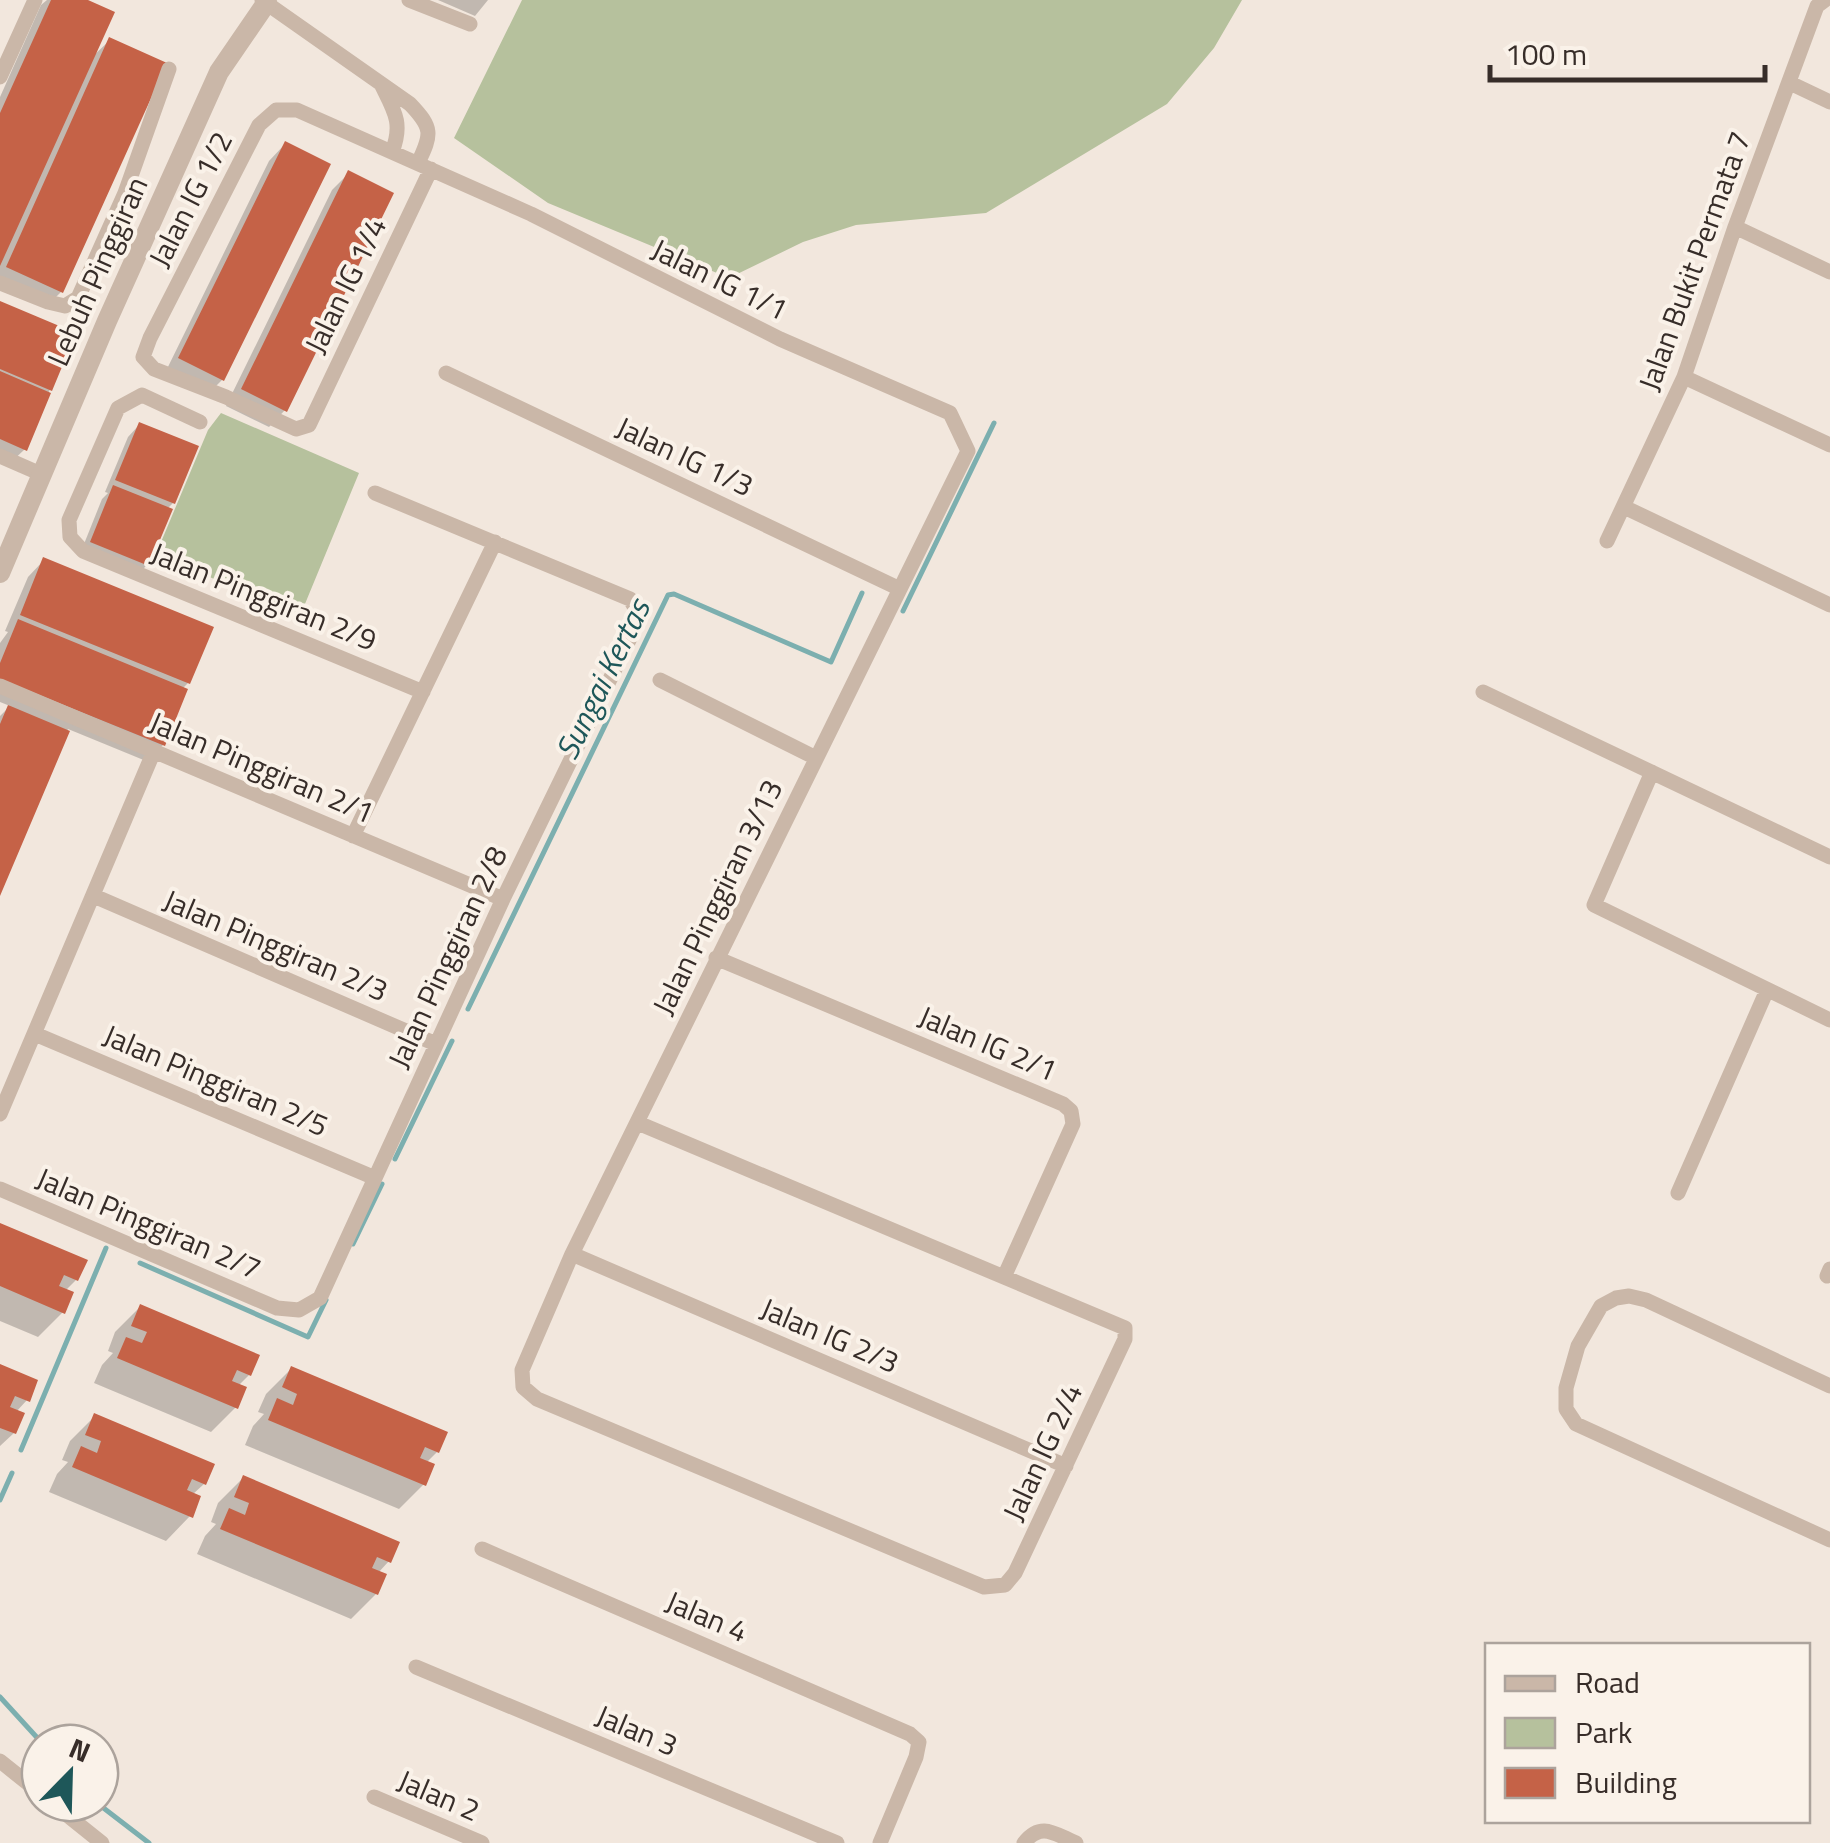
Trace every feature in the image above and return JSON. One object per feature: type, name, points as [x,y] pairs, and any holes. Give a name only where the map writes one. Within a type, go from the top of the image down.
[{"type":"street","points":[[0,77],[35,0]]},
{"type":"street","points":[[408,0],[470,24]]},
{"type":"street","name":"Jalan Bukit Permata 7","points":[[1607,540],[1684,377],[1817,6],[1825,0]]},
{"type":"street","points":[[271,2],[380,83],[394,108],[398,125],[392,152]]},
{"type":"street","name":"Lebuh Pinggiran","points":[[0,572],[106,320],[219,72],[271,2]]},
{"type":"street","points":[[0,282],[65,306],[78,298],[125,193],[169,70]]},
{"type":"street","name":"Jalan IG 1/4","points":[[308,426],[425,166],[429,138],[424,119],[380,83]]},
{"type":"street","points":[[1790,83],[1830,102]]},
{"type":"street","name":"Jalan IG 1/2","points":[[297,110],[276,110],[259,125],[143,357],[154,369],[296,429],[308,426]]},
{"type":"street","name":"Jalan IG 1/1","points":[[297,110],[532,214],[780,340],[950,413],[968,451]]},
{"type":"street","points":[[1736,227],[1830,272]]},
{"type":"street","name":"Jalan IG 1/3","points":[[446,373],[900,588]]},
{"type":"street","points":[[1684,377],[1830,445]]},
{"type":"street","name":"Jalan Pinggiran 2/9","points":[[200,422],[142,395],[118,408],[69,520],[70,538],[83,550],[423,692]]},
{"type":"street","name":"Jalan Pinggiran 3/13","points":[[522,1370],[572,1254],[968,451]]},
{"type":"street","points":[[0,456],[42,474]]},
{"type":"street","points":[[354,836],[495,542],[375,493]]},
{"type":"street","points":[[1624,507],[1830,605]]},
{"type":"street","name":"Jalan Pinggiran 2/8","points":[[277,1308],[299,1310],[320,1298],[502,899],[633,632],[638,613],[630,599],[495,542]]},
{"type":"street","points":[[660,680],[816,758]]},
{"type":"street","name":"Jalan Pinggiran 2/1","points":[[1,689],[502,899]]},
{"type":"street","points":[[1483,692],[1830,857]]},
{"type":"street","points":[[0,1114],[154,751]]},
{"type":"street","points":[[1652,772],[1594,905],[1830,1020]]},
{"type":"street","name":"Jalan Pinggiran 2/3","points":[[94,896],[436,1044]]},
{"type":"street","name":"Jalan IG 2/1","points":[[716,958],[1063,1104],[1070,1111],[1072,1124],[1004,1277]]},
{"type":"street","points":[[1678,1193],[1768,990]]},
{"type":"street","name":"Jalan Pinggiran 2/5","points":[[35,1034],[375,1178]]},
{"type":"street","name":"Jalan IG 2/4","points":[[522,1370],[524,1387],[536,1399],[984,1587],[1005,1585],[1015,1573],[1126,1338],[1125,1328],[638,1123]]},
{"type":"street","name":"Jalan Pinggiran 2/7","points":[[0,1189],[277,1308]]},
{"type":"street","name":"Jalan IG 2/3","points":[[572,1254],[1066,1466]]},
{"type":"street","points":[[1830,1386],[1646,1300],[1629,1296],[1601,1306],[1578,1346],[1566,1388],[1566,1409],[1576,1424],[1830,1540]]},
{"type":"street","name":"Jalan 4","points":[[482,1549],[910,1734],[918,1742],[916,1757],[880,1843]]},
{"type":"street","name":"Jalan 3","points":[[416,1667],[838,1843]]},
{"type":"street","points":[[0,1761],[20,1777]]},
{"type":"street","name":"Jalan 2","points":[[374,1797],[482,1843]]},
{"type":"street","points":[[77,1823],[102,1843]]},
{"type":"street","points":[[1024,1843],[1036,1832],[1045,1830],[1076,1843]]},
{"type":"green space","points":[[522,0],[1242,0],[1214,48],[1167,104],[986,213],[856,225],[803,242],[729,278],[548,203],[454,138]]},
{"type":"green space","points":[[221,413],[359,473],[300,616],[156,554],[208,430]]},
{"type":"building","points":[[51,0],[88,0],[115,12],[0,266],[0,113]]},
{"type":"building","points":[[109,37],[167,63],[63,293],[6,267]]},
{"type":"building","points":[[285,141],[331,164],[224,381],[178,358]]},
{"type":"building","points":[[348,170],[394,193],[287,412],[241,389]]},
{"type":"building","points":[[0,301],[76,333],[52,391],[0,369]]},
{"type":"building","points":[[0,371],[51,393],[27,451],[0,439]]},
{"type":"building","points":[[139,422],[199,446],[175,504],[115,480]]},
{"type":"building","points":[[113,485],[173,509],[149,566],[90,542]]},
{"type":"building","points":[[43,557],[214,627],[190,684],[20,615]]},
{"type":"building","points":[[18,619],[188,689],[165,746],[0,679],[0,663]]},
{"type":"building","points":[[8,705],[70,731],[0,896],[0,724]]},
{"type":"building","points":[[0,1223],[88,1260],[78,1281],[64,1275],[59,1286],[74,1292],[65,1314],[0,1286]]},
{"type":"building","points":[[140,1304],[260,1355],[251,1376],[237,1370],[232,1381],[247,1387],[238,1409],[117,1358],[126,1337],[142,1343],[147,1332],[131,1326]]},
{"type":"building","points":[[0,1364],[38,1380],[30,1402],[15,1396],[10,1407],[25,1413],[16,1434],[0,1428]]},
{"type":"building","points":[[291,1366],[448,1432],[439,1453],[425,1447],[420,1458],[435,1464],[426,1486],[268,1420],[277,1398],[293,1405],[297,1394],[282,1387]]},
{"type":"building","points":[[94,1413],[215,1464],[206,1485],[192,1479],[187,1490],[201,1496],[193,1518],[72,1467],[81,1446],[97,1453],[101,1441],[85,1435]]},
{"type":"building","points":[[243,1475],[400,1542],[391,1563],[377,1557],[372,1568],[387,1574],[378,1595],[220,1529],[229,1508],[245,1515],[249,1503],[234,1497]]},
{"type":"waterway","name":"Sungai Kertas","points":[[903,611],[994,423]]},
{"type":"waterway","name":"Sungai Kertas","points":[[468,1009],[668,595],[674,594],[831,662],[862,593]]},
{"type":"waterway","points":[[395,1159],[452,1041]]},
{"type":"waterway","name":"Sungai Kertas","points":[[353,1244],[382,1184]]},
{"type":"waterway","name":"Sungai Kertas","points":[[21,1450],[106,1248]]},
{"type":"waterway","name":"Sungai Kertas","points":[[140,1263],[308,1337],[326,1300]]},
{"type":"waterway","name":"Sungai Kertas","points":[[0,1500],[12,1473]]},
{"type":"waterway","points":[[0,1697],[24,1723]]},
{"type":"waterway","points":[[120,1821],[149,1843]]}]
